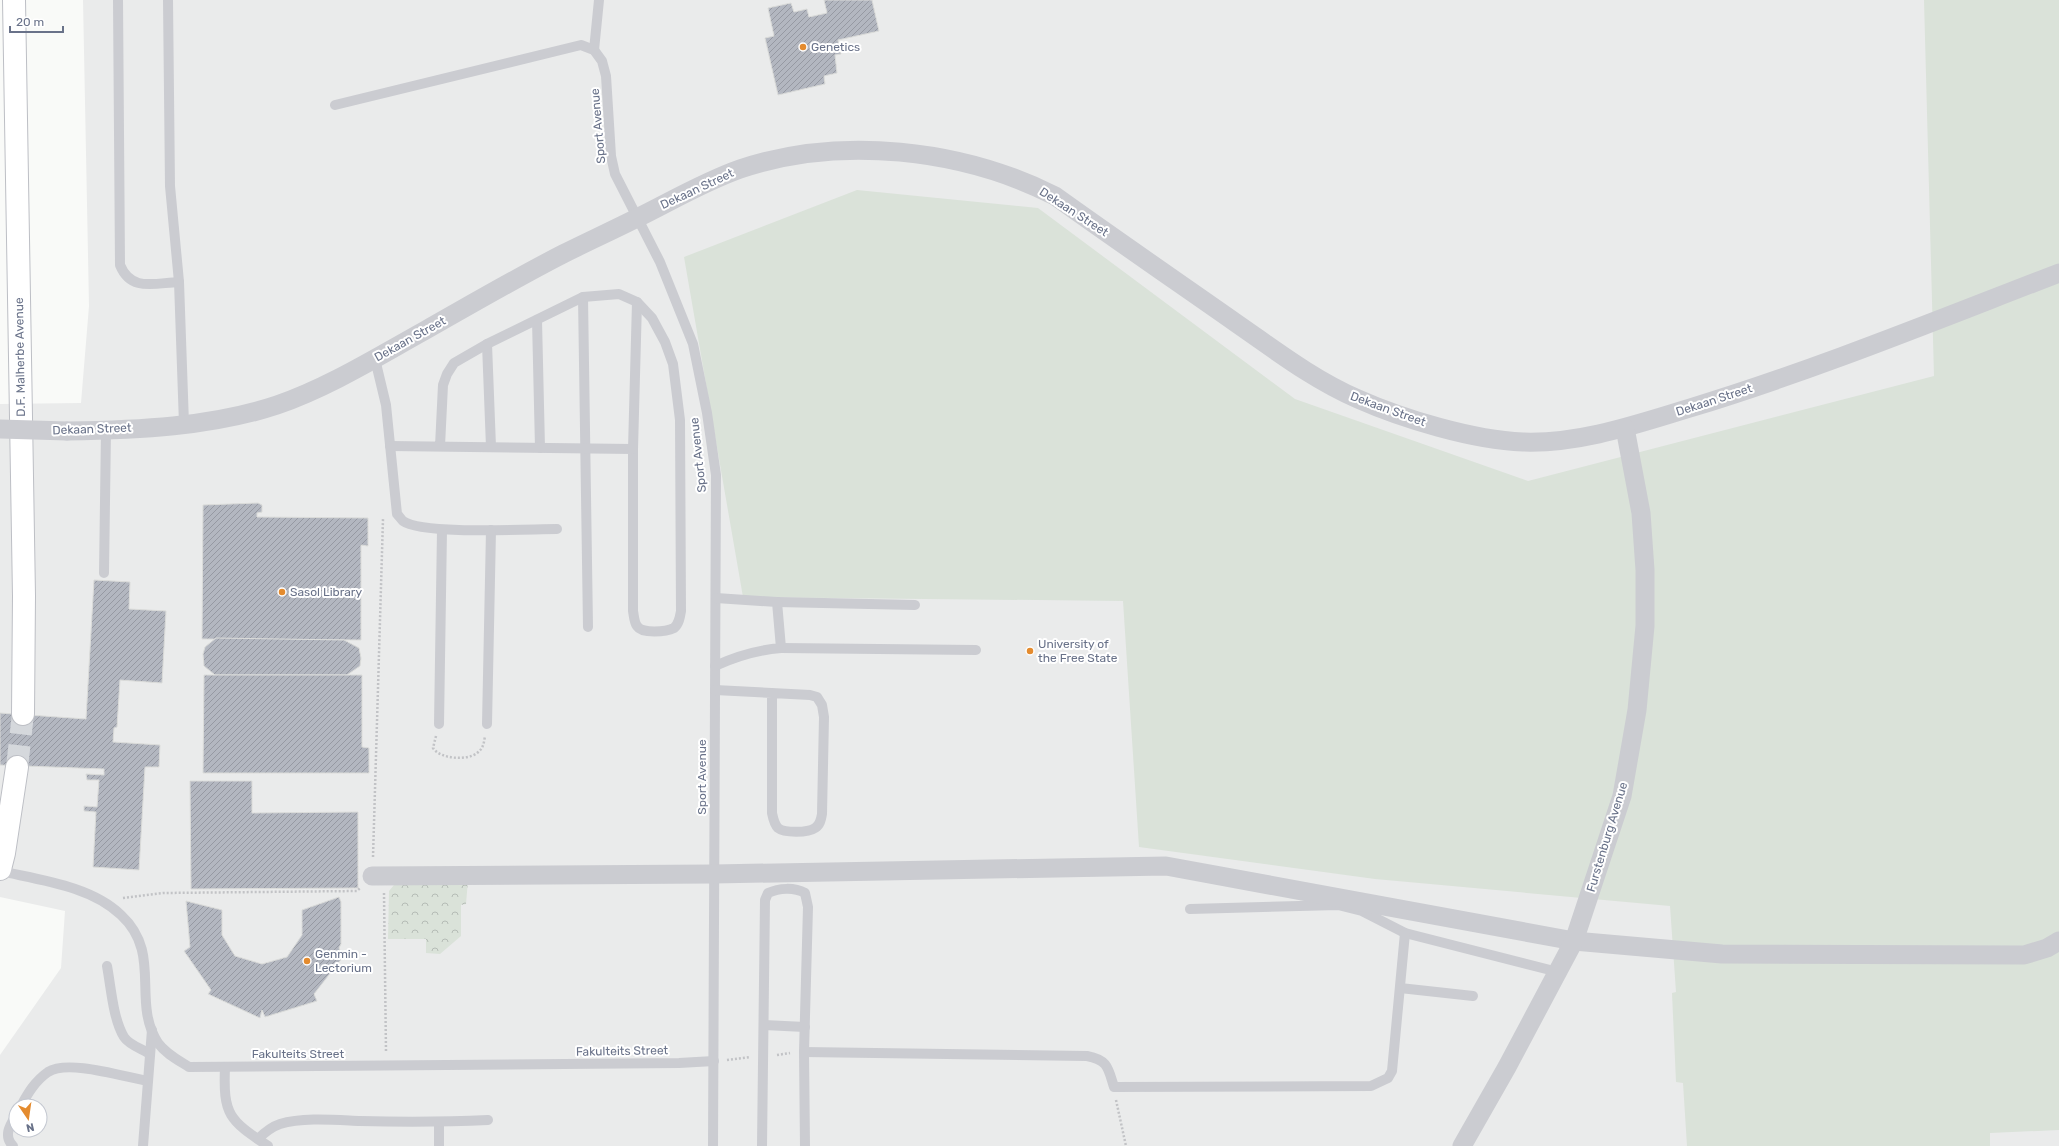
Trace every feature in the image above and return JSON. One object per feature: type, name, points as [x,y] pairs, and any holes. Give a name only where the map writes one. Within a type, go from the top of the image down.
[{"type":"street","name":"D.F. Malherbe Avenue","points":[[14,0],[24,596],[23,714]]},
{"type":"street","name":"Dekaan Street","points":[[0,429],[67,431],[106,430],[184,424],[244,414],[278,404],[323,385],[375,359],[562,254],[711,180],[742,168],[774,160],[830,152],[904,152],[982,167],[1025,181],[1055,196],[1303,369],[1356,399],[1409,419],[1480,436],[1523,442],[1566,439],[1625,428],[1715,401],[1788,376],[2059,273]]},
{"type":"street","name":"Furstenburg Avenue","points":[[1462,1146],[1574,941],[1622,796],[1637,702],[1645,626],[1645,570],[1641,513],[1625,428]]},
{"type":"street","points":[[0,870],[17,767]]},
{"type":"street","points":[[378,875],[714,874],[1166,866],[1574,941],[1722,954],[2024,955],[2047,948],[2059,941]]},
{"type":"lane","points":[[118,0],[120,265],[124,274],[130,281],[139,284],[179,282]]},
{"type":"lane","points":[[168,0],[170,186],[179,282],[184,424]]},
{"type":"lane","points":[[335,106],[581,45],[594,50],[599,0]]},
{"type":"lane","name":"Sport Avenue","points":[[594,50],[602,61],[606,76],[611,156],[615,174],[663,268],[693,344],[707,413],[716,475],[713,1146]]},
{"type":"lane","points":[[440,446],[443,385],[446,374],[454,363],[487,344],[583,297],[619,294],[637,302],[652,318],[665,342],[673,364],[680,420],[682,611],[680,620],[674,627],[667,630],[644,631],[637,628],[633,611],[633,449],[637,302]]},
{"type":"lane","points":[[583,297],[588,627]]},
{"type":"lane","points":[[537,320],[540,448]]},
{"type":"lane","points":[[487,344],[491,447]]},
{"type":"lane","points":[[375,359],[386,405],[397,514],[403,521],[419,527],[442,530],[557,529]]},
{"type":"lane","points":[[104,573],[106,430]]},
{"type":"lane","points":[[390,446],[633,449]]},
{"type":"lane","points":[[439,724],[442,530]]},
{"type":"lane","points":[[488,724],[491,530]]},
{"type":"lane","points":[[716,598],[777,602],[915,605]]},
{"type":"lane","points":[[777,602],[781,648]]},
{"type":"lane","points":[[715,666],[739,656],[763,649],[976,650]]},
{"type":"lane","points":[[715,690],[772,693],[810,695],[817,697],[822,705],[824,717],[822,814],[820,822],[815,828],[808,830],[784,831],[778,828],[774,822],[772,813],[772,693]]},
{"type":"lane","name":"Fakulteits Street","points":[[0,870],[67,886],[101,901],[121,914],[141,941],[144,956],[147,1013],[152,1030],[159,1043],[170,1055],[189,1066],[386,1066],[679,1063],[714,1061]]},
{"type":"lane","points":[[762,1146],[764,900],[768,892],[777,889],[800,890],[805,893],[807,900],[804,1146]]},
{"type":"lane","points":[[1190,909],[1338,905],[1362,911],[1405,933],[1558,972]]},
{"type":"lane","points":[[804,1052],[1087,1056],[1099,1058],[1106,1064],[1114,1087],[1371,1086],[1388,1078],[1392,1071],[1405,933]]},
{"type":"lane","points":[[107,966],[119,1024],[124,1037],[130,1043],[150,1054]]},
{"type":"lane","points":[[1400,988],[1473,996]]},
{"type":"lane","points":[[764,1025],[805,1027]]},
{"type":"lane","points":[[143,1146],[152,1030]]},
{"type":"lane","points":[[25,1098],[32,1086],[48,1072],[60,1067],[76,1067],[148,1081]]},
{"type":"lane","points":[[225,1067],[224,1094],[226,1105],[233,1118],[268,1146]]},
{"type":"lane","points":[[258,1139],[271,1128],[289,1123],[322,1120],[439,1122],[488,1120]]},
{"type":"lane","points":[[439,1122],[439,1146]]},
{"type":"path","points":[[383,518],[378,875],[386,1066]]},
{"type":"path","points":[[439,724],[433,748],[436,753],[441,756],[470,757],[479,753],[483,746],[488,724]]},
{"type":"path","points":[[101,901],[163,893],[357,891],[378,875]]},
{"type":"path","points":[[1114,1087],[1126,1146]]},
{"type":"shaded area","name":"University of the Free State","points":[[83,0],[2059,0],[2059,1146],[0,1146],[0,1055],[61,968],[65,911],[0,897],[0,404],[81,403],[89,306]]},
{"type":"green space","points":[[1924,0],[2059,0],[2059,1130],[1990,1133],[1990,1146],[1687,1146],[1683,1083],[1676,1082],[1672,993],[1676,992],[1670,906],[1375,879],[1139,847],[1123,601],[743,597],[684,257],[857,190],[1038,208],[1295,399],[1528,481],[1934,376]]},
{"type":"green space","points":[[468,880],[466,904],[461,905],[461,936],[440,954],[426,953],[426,939],[388,939],[389,891],[394,885]]},
{"type":"building","name":"Genetics","points":[[824,0],[872,0],[879,31],[838,40],[841,54],[835,55],[837,73],[824,76],[825,84],[778,95],[765,38],[774,36],[768,8],[791,3],[794,12],[807,9],[809,17],[827,13]]},
{"type":"building","name":"Sasol Library","points":[[258,503],[262,505],[262,512],[257,513],[257,517],[368,518],[368,546],[361,545],[361,640],[202,639],[203,505]]},
{"type":"building","points":[[94,580],[130,582],[129,609],[166,611],[162,683],[120,680],[117,727],[114,728],[113,742],[160,745],[159,767],[145,767],[139,870],[93,867],[96,812],[84,811],[84,806],[97,807],[99,780],[87,780],[86,774],[104,775],[104,769],[0,765],[0,713],[86,719]]},
{"type":"building","points":[[216,638],[344,640],[359,648],[361,658],[360,666],[347,675],[215,675],[204,666],[203,654],[205,647]]},
{"type":"building","points":[[204,675],[362,675],[362,747],[369,748],[369,773],[203,773]]},
{"type":"building","points":[[190,781],[252,781],[252,813],[358,812],[358,888],[191,889]]},
{"type":"building","name":"Genmin - Lectorium","points":[[339,897],[341,902],[341,944],[339,948],[343,957],[314,994],[317,1001],[265,1017],[262,1010],[260,1018],[208,994],[211,990],[184,951],[190,947],[186,901],[222,910],[222,935],[235,956],[262,964],[287,957],[302,935],[302,910]]},
{"type":"tunnel","points":[[17,767],[23,714]]},
{"type":"place","name":"Genetics","points":[[803,47]]},
{"type":"place","name":"Sasol Library","points":[[282,592]]},
{"type":"place","name":"University of the Free State","points":[[1030,651]]},
{"type":"place","name":"Genmin - Lectorium","points":[[307,961]]}]
